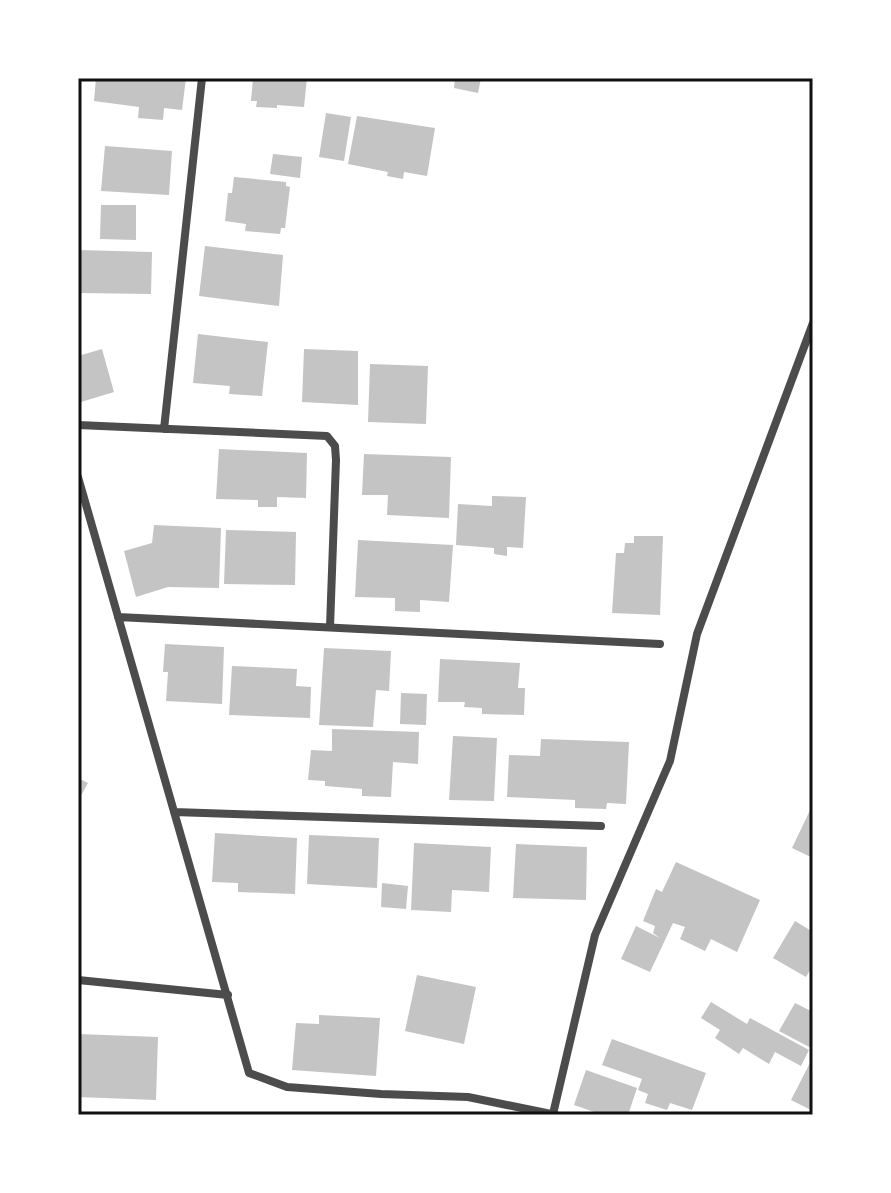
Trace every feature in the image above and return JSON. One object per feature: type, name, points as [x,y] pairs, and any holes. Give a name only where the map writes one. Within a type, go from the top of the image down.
[{"type":"street","points":[[164,429],[202,78]]},
{"type":"street","points":[[78,477],[249,1073],[287,1087],[468,1097],[555,1115],[595,935],[670,761],[697,634],[813,323]]},
{"type":"street","points":[[78,425],[327,436],[335,446],[330,627]]},
{"type":"street","points":[[118,617],[660,644]]},
{"type":"street","points":[[174,812],[601,826]]},
{"type":"street","points":[[78,980],[228,995]]},
{"type":"building","points":[[96,78],[186,78],[182,110],[164,108],[163,120],[138,118],[139,107],[94,101]]},
{"type":"building","points":[[253,78],[307,78],[304,107],[256,107],[257,101],[251,101]]},
{"type":"building","points":[[455,78],[481,78],[478,93],[454,88]]},
{"type":"building","points":[[326,113],[351,117],[344,161],[319,157]]},
{"type":"building","points":[[357,116],[435,128],[427,176],[404,172],[403,179],[387,176],[388,172],[348,164]]},
{"type":"building","points":[[105,146],[172,151],[169,195],[101,191]]},
{"type":"building","points":[[273,154],[302,157],[300,178],[270,174]]},
{"type":"building","points":[[234,177],[286,182],[286,186],[290,187],[285,228],[281,228],[280,234],[245,231],[246,224],[225,221],[228,193],[232,193]]},
{"type":"building","points":[[101,205],[136,205],[136,240],[100,239]]},
{"type":"building","points":[[205,246],[283,255],[279,306],[199,296]]},
{"type":"building","points":[[78,250],[152,252],[151,294],[78,293]]},
{"type":"building","points":[[198,334],[268,342],[262,396],[229,394],[230,386],[193,383]]},
{"type":"building","points":[[102,349],[114,392],[81,402],[78,356]]},
{"type":"building","points":[[304,349],[358,351],[358,405],[302,402]]},
{"type":"building","points":[[370,364],[428,366],[426,424],[368,422]]},
{"type":"building","points":[[219,449],[307,453],[306,498],[277,497],[277,507],[258,507],[258,500],[216,499]]},
{"type":"building","points":[[364,454],[451,457],[449,518],[387,515],[388,495],[362,495]]},
{"type":"building","points":[[492,496],[526,497],[523,548],[507,547],[507,556],[494,554],[494,548],[456,545],[458,504],[492,506]]},
{"type":"building","points":[[154,525],[221,528],[219,588],[168,587],[136,597],[124,551],[152,543]]},
{"type":"building","points":[[226,530],[296,532],[295,585],[224,584]]},
{"type":"building","points":[[634,536],[663,536],[660,615],[612,613],[616,553],[624,553],[625,543],[634,543]]},
{"type":"building","points":[[358,540],[453,545],[449,602],[420,600],[420,612],[395,611],[395,598],[355,597]]},
{"type":"building","points":[[165,644],[224,647],[222,704],[166,701],[168,672],[163,672]]},
{"type":"building","points":[[324,648],[391,651],[389,691],[376,690],[373,727],[319,725]]},
{"type":"building","points":[[440,659],[520,663],[518,688],[525,688],[524,715],[482,714],[482,708],[464,707],[465,702],[438,702]]},
{"type":"building","points":[[232,666],[297,669],[296,686],[311,687],[310,718],[229,715]]},
{"type":"building","points":[[401,693],[427,694],[426,725],[400,724]]},
{"type":"building","points":[[332,729],[419,732],[418,764],[393,762],[391,797],[362,796],[362,789],[325,786],[325,781],[308,780],[311,750],[332,751]]},
{"type":"building","points":[[453,736],[497,738],[494,801],[449,800]]},
{"type":"building","points":[[541,739],[629,742],[626,804],[607,803],[606,809],[575,808],[575,800],[507,797],[509,755],[540,756]]},
{"type":"building","points":[[78,778],[88,783],[78,801]]},
{"type":"building","points":[[813,804],[813,858],[792,848]]},
{"type":"building","points":[[215,833],[297,838],[295,894],[238,892],[238,883],[212,882]]},
{"type":"building","points":[[309,835],[379,838],[377,888],[307,884]]},
{"type":"building","points":[[414,843],[491,847],[489,892],[452,890],[451,912],[411,910]]},
{"type":"building","points":[[516,844],[587,847],[586,900],[513,898]]},
{"type":"building","points":[[676,862],[760,900],[737,952],[711,939],[705,951],[680,939],[685,927],[673,923],[650,972],[621,959],[636,926],[660,938],[653,933],[655,926],[643,921],[656,889],[662,892]]},
{"type":"building","points":[[382,883],[408,886],[406,909],[381,907]]},
{"type":"building","points":[[795,921],[813,932],[813,965],[806,977],[773,958]]},
{"type":"building","points":[[417,975],[476,987],[464,1044],[405,1031]]},
{"type":"building","points":[[711,1002],[747,1024],[750,1018],[809,1050],[801,1066],[775,1052],[769,1064],[743,1048],[739,1054],[715,1038],[720,1030],[701,1018]]},
{"type":"building","points":[[795,1003],[813,1012],[813,1049],[779,1031]]},
{"type":"building","points":[[319,1015],[380,1018],[376,1076],[292,1070],[296,1023],[319,1024]]},
{"type":"building","points":[[78,1034],[158,1037],[156,1100],[78,1097]]},
{"type":"building","points":[[612,1039],[706,1073],[692,1110],[670,1103],[667,1110],[645,1103],[648,1094],[638,1090],[642,1079],[602,1065]]},
{"type":"building","points":[[813,1057],[813,1111],[791,1100]]},
{"type":"building","points":[[586,1070],[637,1088],[628,1115],[603,1115],[574,1105]]}]
